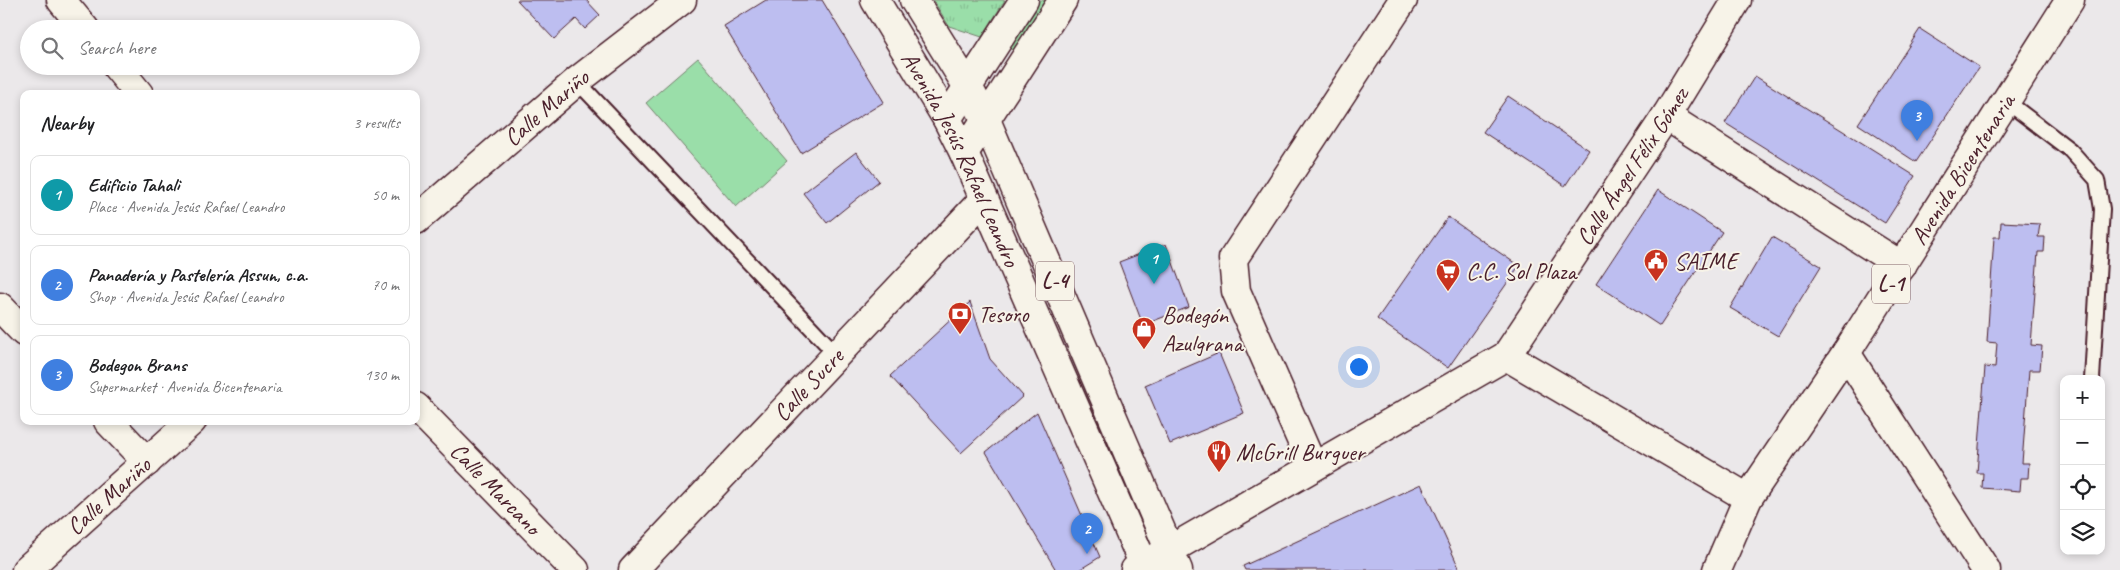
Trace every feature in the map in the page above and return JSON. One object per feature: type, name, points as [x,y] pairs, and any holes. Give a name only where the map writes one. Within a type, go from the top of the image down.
[{"type":"street","points":[[61,0],[78,20]]},
{"type":"street","name":"Calle Mariño","points":[[420,217],[577,81],[682,0]]},
{"type":"street","name":"Avenida Jesús Rafael Leandro","points":[[875,0],[947,119],[964,153],[1142,568]]},
{"type":"street","name":"Avenida Jesús Rafael Leandro","points":[[914,0],[968,87],[986,120],[1174,560]]},
{"type":"street","points":[[947,119],[1024,0]]},
{"type":"street","points":[[964,153],[1063,0]]},
{"type":"street","points":[[1313,467],[1236,291],[1234,259],[1403,0]]},
{"type":"street","name":"Calle Ángel Félix Gómez","points":[[1142,568],[1174,560],[1313,467],[1506,356],[1666,116],[1737,0]]},
{"type":"street","name":"Avenida Bicentenaria","points":[[1717,570],[1748,498],[1846,353],[2070,0]]},
{"type":"street","points":[[124,75],[137,90]]},
{"type":"street","points":[[1666,116],[1902,266]]},
{"type":"street","name":"Calle Sucre","points":[[633,570],[983,200]]},
{"type":"street","points":[[0,307],[20,328]]},
{"type":"street","points":[[1846,353],[1986,570]]},
{"type":"street","points":[[1506,356],[1748,498]]},
{"type":"street","name":"Calle Marcano","points":[[420,411],[575,570]]},
{"type":"street","points":[[112,425],[147,462]]},
{"type":"street","name":"Calle Mariño","points":[[26,570],[188,425]]},
{"type":"lane","points":[[577,81],[836,354]]},
{"type":"lane","points":[[2006,101],[2070,150],[2097,180],[2102,209],[2092,375]]},
{"type":"green space","points":[[933,0],[1005,0],[982,37],[949,26]]},
{"type":"green space","points":[[1039,0],[1051,0],[1018,53],[1009,48]]},
{"type":"green space","points":[[698,58],[787,161],[736,207],[646,103]]},
{"type":"building","points":[[517,0],[586,0],[600,15],[585,29],[576,19],[554,39]]},
{"type":"building","points":[[766,0],[822,0],[884,102],[801,153],[724,26]]},
{"type":"building","points":[[1920,29],[1979,67],[1916,162],[1858,124]]},
{"type":"building","points":[[1755,76],[1915,176],[1885,223],[1725,123]]},
{"type":"building","points":[[1508,96],[1589,150],[1565,186],[1483,132]]},
{"type":"building","points":[[856,152],[879,181],[827,223],[803,193]]},
{"type":"building","points":[[1658,190],[1722,232],[1660,326],[1596,284]]},
{"type":"building","name":"C.C. Sol Plaza","points":[[1448,217],[1519,266],[1448,368],[1377,319]]},
{"type":"building","points":[[2001,222],[2040,224],[2038,237],[2045,237],[2044,252],[2038,252],[2031,345],[2042,346],[2040,370],[2029,370],[2022,463],[2029,463],[2028,478],[2021,478],[2020,491],[1982,488],[1983,473],[1977,473],[1985,367],[1995,368],[1997,343],[1987,342],[1994,237],[2000,237]]},
{"type":"building","points":[[1772,237],[1821,266],[1778,336],[1730,308]]},
{"type":"building","points":[[1166,244],[1189,307],[1143,325],[1119,262]]},
{"type":"building","points":[[970,302],[990,359],[1023,396],[961,453],[890,376]]},
{"type":"building","points":[[1219,353],[1244,413],[1170,444],[1145,385]]},
{"type":"building","points":[[1037,412],[1100,557],[1079,570],[1056,570],[986,452]]},
{"type":"building","points":[[1421,484],[1460,570],[1245,570],[1243,566]]},
{"type":"place","name":"Bodegon Brans","points":[[1917,141]]},
{"type":"place","name":"SAIME","points":[[1656,282]]},
{"type":"place","name":"Edificio Tahali","points":[[1154,284]]},
{"type":"place","name":"C.C. Sol Plaza","points":[[1448,292]]},
{"type":"place","name":"Tesoro","points":[[960,335]]},
{"type":"place","name":"Bodegón Azulgrana","points":[[1144,350]]},
{"type":"place","name":"McGrill Burguer","points":[[1219,473]]},
{"type":"place","name":"Panadería y Pastelería Assun, c.a.","points":[[1087,554]]}]
